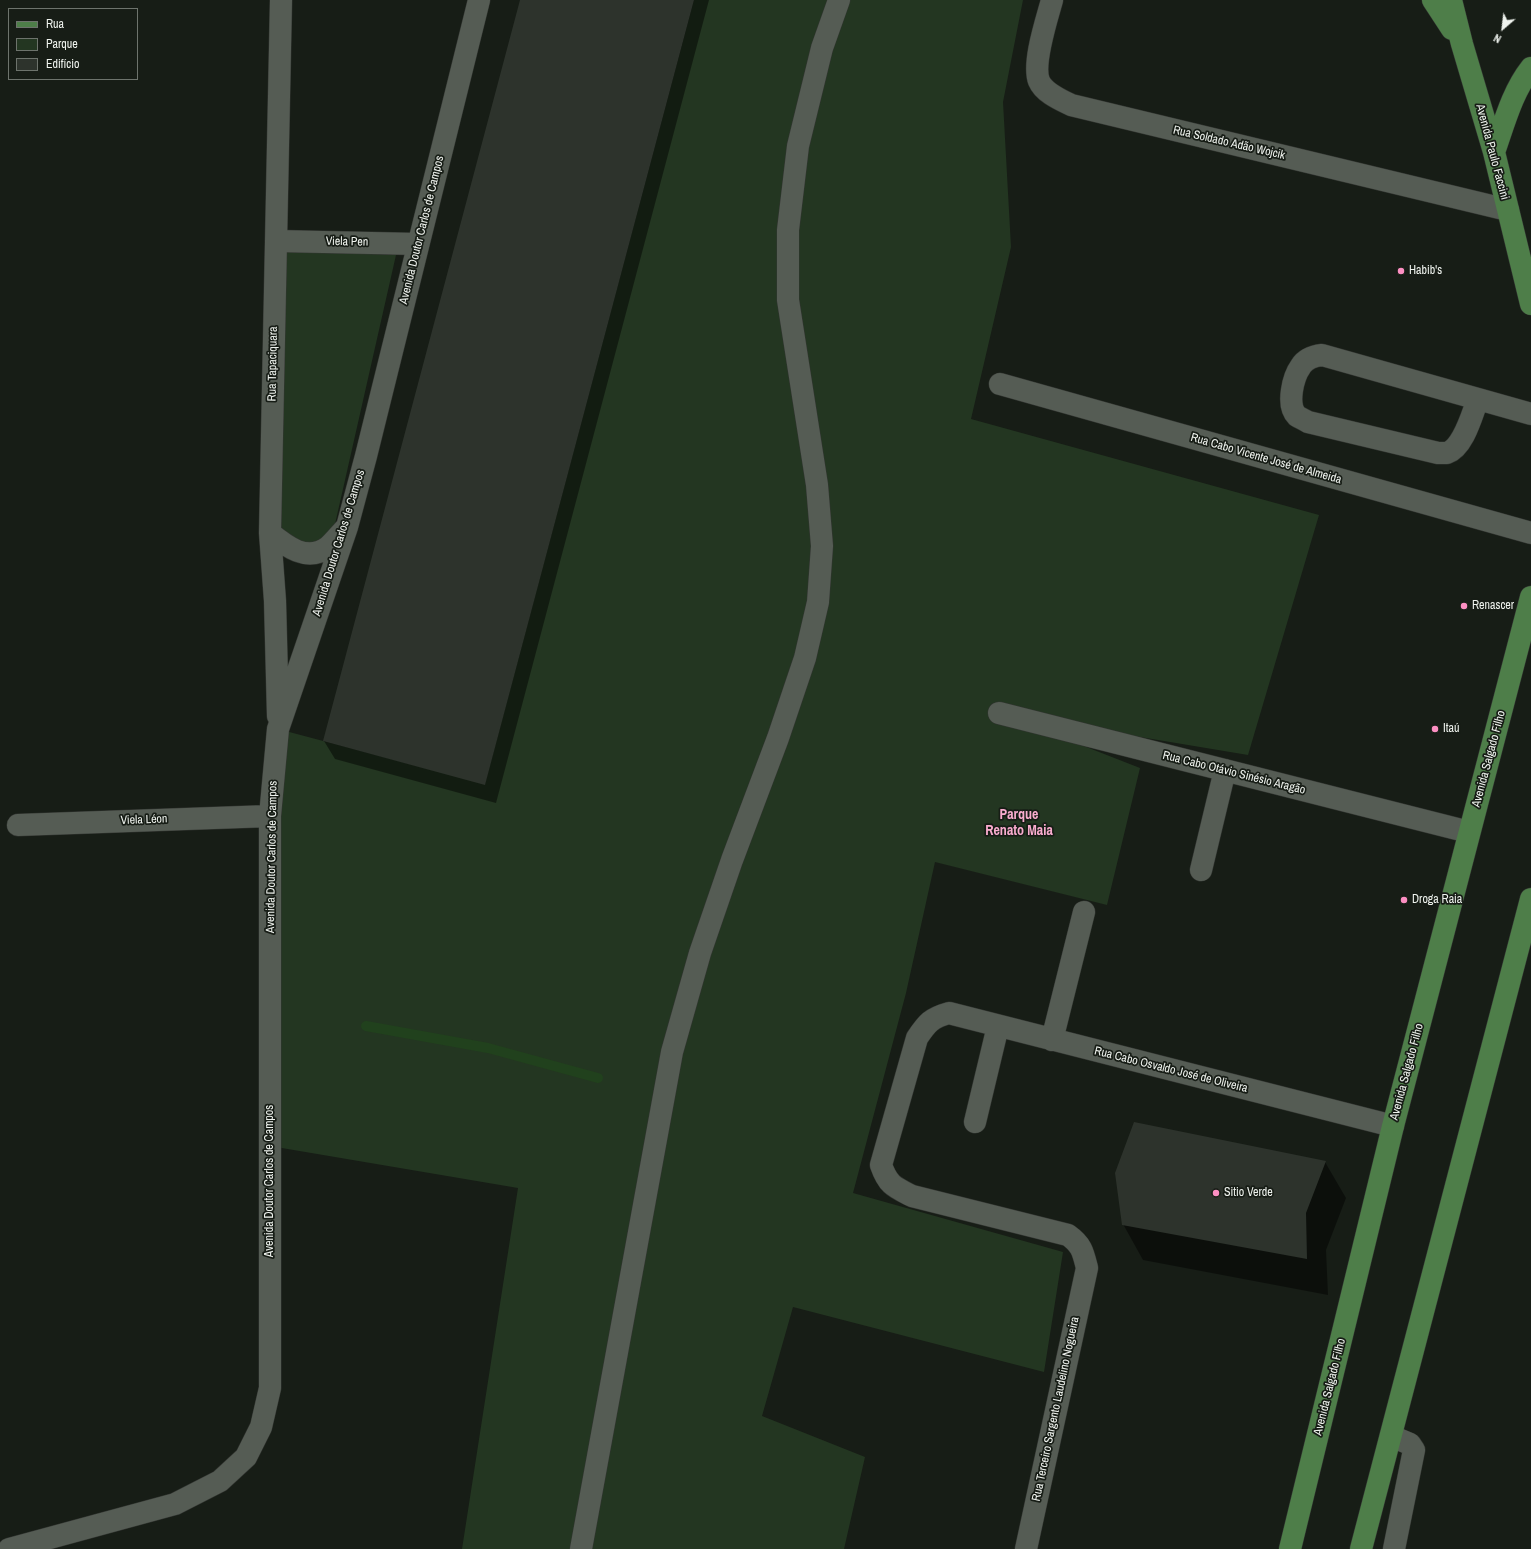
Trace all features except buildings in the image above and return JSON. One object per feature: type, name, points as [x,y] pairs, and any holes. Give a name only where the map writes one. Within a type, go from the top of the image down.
[{"type":"main road","points":[[1433,0],[1462,44]]},
{"type":"main road","name":"Avenida Paulo Faccini","points":[[1451,0],[1462,44],[1494,152],[1531,304]]},
{"type":"main road","points":[[1494,152],[1514,97],[1524,77],[1531,68]]},
{"type":"main road","name":"Avenida Salgado Filho","points":[[1290,1549],[1393,1126],[1531,597]]},
{"type":"main road","points":[[1361,1549],[1531,899]]},
{"type":"street","name":"Rua Tapaciquara","points":[[278,729],[275,601],[270,533],[281,0]]},
{"type":"street","name":"Avenida Doutor Carlos de Campos","points":[[9,1549],[175,1504],[220,1481],[246,1457],[261,1427],[270,1388],[270,816],[278,729],[347,527],[479,0]]},
{"type":"street","points":[[581,1549],[672,1052],[700,953],[732,860],[778,738],[805,658],[818,602],[822,546],[817,485],[788,300],[788,230],[798,146],[822,48],[839,0]]},
{"type":"street","name":"Rua Soldado Adão Wojcik","points":[[1052,0],[1037,58],[1039,82],[1048,92],[1071,106],[1508,210]]},
{"type":"street","name":"Viela Pen","points":[[276,241],[418,244]]},
{"type":"street","points":[[1478,399],[1463,438],[1456,447],[1447,453],[1438,453],[1308,422],[1298,416],[1292,407],[1291,398],[1296,377],[1301,365],[1312,357],[1322,355],[1478,399],[1531,414]]},
{"type":"street","name":"Rua Cabo Vicente José de Almeida","points":[[1000,384],[1531,533]]},
{"type":"street","points":[[270,533],[285,546],[296,552],[308,554],[317,553],[327,547],[347,527]]},
{"type":"street","name":"Rua Cabo Otávio Sinésio Aragão","points":[[999,713],[1469,832]]},
{"type":"street","points":[[1201,870],[1225,770]]},
{"type":"street","name":"Viela Léon","points":[[18,825],[270,816]]},
{"type":"street","points":[[1052,1040],[1084,912]]},
{"type":"street","name":"Rua Cabo Osvaldo José de Oliveira","points":[[1087,1268],[1083,1252],[1078,1242],[1068,1235],[912,1196],[896,1189],[886,1178],[881,1165],[917,1038],[927,1024],[936,1017],[949,1013],[1393,1126]]},
{"type":"street","points":[[976,1122],[998,1026]]},
{"type":"street","name":"Rua Terceiro Sargento Laudelino Nogueira","points":[[1026,1549],[1087,1268]]},
{"type":"street","points":[[1391,1436],[1410,1444],[1414,1450],[1394,1549]]},
{"type":"green space","points":[[694,0],[1023,0],[1003,102],[1011,247],[971,419],[1319,515],[1248,755],[1002,714],[1140,768],[1107,905],[935,862],[906,993],[853,1193],[1063,1252],[1044,1372],[793,1307],[762,1416],[865,1457],[844,1549],[462,1549],[518,1188],[270,1146],[278,729],[485,784]]},
{"type":"green space","points":[[286,250],[396,255],[333,533],[316,546],[276,532]]},
{"type":"waterway","points":[[366,1026],[488,1048],[598,1078]]},
{"type":"place","name":"Habib's","points":[[1401,271]]},
{"type":"place","name":"Renascer","points":[[1464,606]]},
{"type":"place","name":"Itaú","points":[[1435,729]]},
{"type":"place","name":"Droga Raia","points":[[1404,900]]},
{"type":"place","name":"Sitio Verde","points":[[1216,1193]]},
{"type":"district","name":"Parque Renato Maia","points":[[1019,824]]}]
